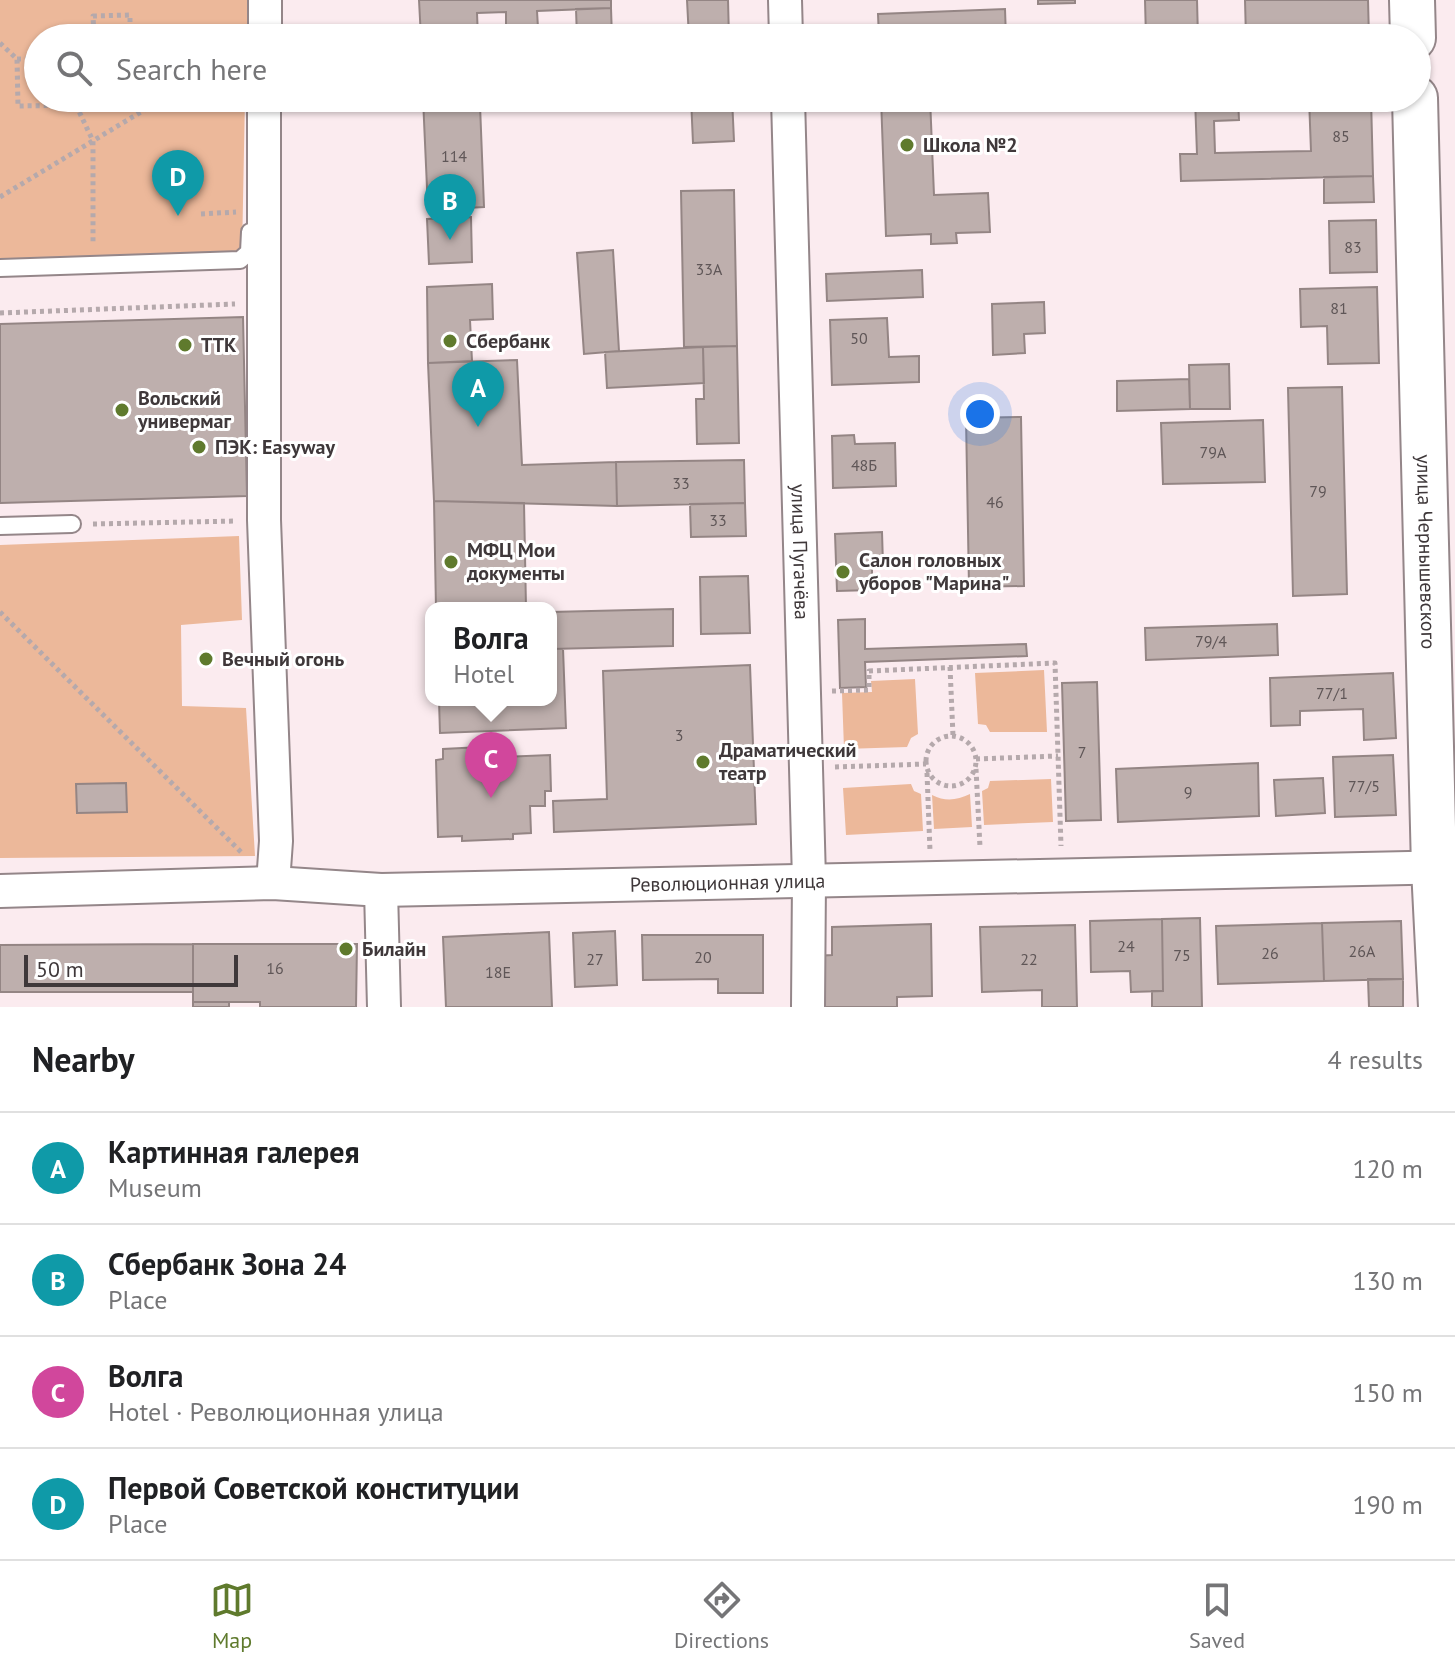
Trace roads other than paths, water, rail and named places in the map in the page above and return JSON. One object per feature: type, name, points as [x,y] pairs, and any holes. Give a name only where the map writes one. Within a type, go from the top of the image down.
[{"type":"street","points":[[265,0],[265,24]]},
{"type":"street","points":[[785,0],[786,24]]},
{"type":"street","points":[[1412,0],[1413,24]]},
{"type":"street","points":[[264,112],[264,520],[276,841],[273,883]]},
{"type":"street","name":"улица Пугачёва","points":[[788,112],[809,880],[808,1007]]},
{"type":"street","name":"улица Чернышевского","points":[[1416,112],[1445,867],[1441,1007]]},
{"type":"street","name":"Революционная улица","points":[[0,891],[273,883],[381,890],[1445,867]]},
{"type":"street","points":[[381,890],[384,1007]]},
{"type":"lane","points":[[252,0],[252,24]]},
{"type":"lane","points":[[0,268],[240,260],[249,252],[251,112]]},
{"type":"lane","points":[[0,526],[72,524]]},
{"type":"place","name":"Школа №2","points":[[907,145]]},
{"type":"place","name":"Первой Советской конституции","points":[[178,216]]},
{"type":"place","name":"Сбербанк Зона 24","points":[[450,240]]},
{"type":"place","name":"Сбербанк","points":[[450,341]]},
{"type":"place","name":"ТТК","points":[[185,345]]},
{"type":"place","name":"Вольский универмаг","points":[[122,410]]},
{"type":"place","name":"Картинная галерея","points":[[478,427]]},
{"type":"place","name":"ПЭК: Easyway","points":[[199,447]]},
{"type":"place","name":"МФЦ Мои документы","points":[[451,562]]},
{"type":"place","name":"Салон головных уборов \"Марина\"","points":[[843,572]]},
{"type":"place","name":"Вечный огонь","points":[[206,659]]},
{"type":"place","name":"Драматический театр","points":[[703,762]]},
{"type":"place","name":"Волга","points":[[491,798]]},
{"type":"place","name":"Билайн","points":[[346,949]]}]
